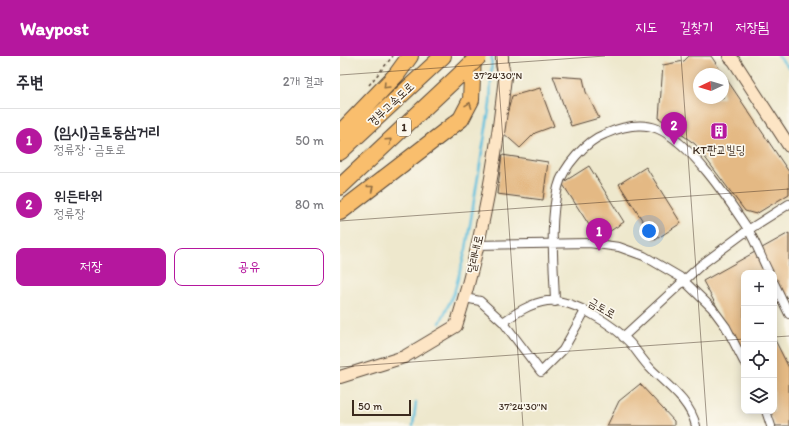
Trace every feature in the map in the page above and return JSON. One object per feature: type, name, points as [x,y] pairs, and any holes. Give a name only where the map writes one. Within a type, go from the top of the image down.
[{"type":"highway","points":[[340,133],[397,74],[410,56]]},
{"type":"highway","name":"경부고속도로","points":[[340,152],[443,56]]},
{"type":"highway","name":"1","points":[[340,187],[470,61],[479,56]]},
{"type":"highway","points":[[340,212],[461,119],[471,100],[470,61]]},
{"type":"street","name":"달래내로","points":[[340,377],[404,357],[456,326],[465,298],[486,206],[502,107],[505,77],[502,65],[502,56]]},
{"type":"street","points":[[729,56],[789,146]]},
{"type":"street","points":[[555,302],[555,204],[559,186],[570,164],[584,147],[597,136],[628,126],[644,125],[657,128],[673,137],[691,152],[748,230],[768,270]]},
{"type":"street","points":[[623,337],[710,258],[748,230],[789,204]]},
{"type":"street","points":[[477,245],[589,243],[619,247],[644,256],[684,280],[712,308],[726,327],[741,356]]},
{"type":"street","points":[[777,290],[789,314]]},
{"type":"street","points":[[465,298],[480,301],[503,322],[541,372],[563,350],[585,311]]},
{"type":"street","name":"금토로","points":[[503,322],[513,314],[536,304],[548,301],[573,305],[585,311],[616,330],[644,362],[679,395],[689,410],[696,426]]},
{"type":"street","points":[[767,414],[771,426]]},
{"type":"building","name":"KT판교빌딩","points":[[689,56],[711,56],[719,68],[693,68],[693,104],[729,104],[729,83],[789,172],[789,194],[756,214],[745,211],[695,144],[659,118],[663,65],[684,61]]},
{"type":"building","points":[[553,76],[583,78],[586,92],[599,118],[571,126]]},
{"type":"building","points":[[540,88],[554,126],[535,133],[520,148],[502,132],[512,96]]},
{"type":"building","points":[[502,155],[548,162],[543,200],[497,194]]},
{"type":"building","points":[[589,166],[624,222],[598,239],[562,183]]},
{"type":"building","points":[[646,167],[681,223],[655,240],[619,184]]},
{"type":"building","points":[[789,233],[789,296],[777,304],[777,270],[741,270],[741,351],[703,281]]},
{"type":"building","points":[[777,344],[789,368],[789,426],[775,426],[769,414],[777,414]]},
{"type":"building","points":[[640,384],[674,421],[674,426],[607,426],[619,401]]},
{"type":"waterway","points":[[440,323],[454,293],[466,249],[490,104],[492,56]]},
{"type":"waterway","points":[[778,56],[789,68]]},
{"type":"waterway","points":[[413,426],[416,402]]},
{"type":"place","name":"KT판교빌딩","points":[[719,131]]},
{"type":"place","name":"위든타워","points":[[674,145]]},
{"type":"place","name":"(임시)금토동삼거리","points":[[599,251]]}]
